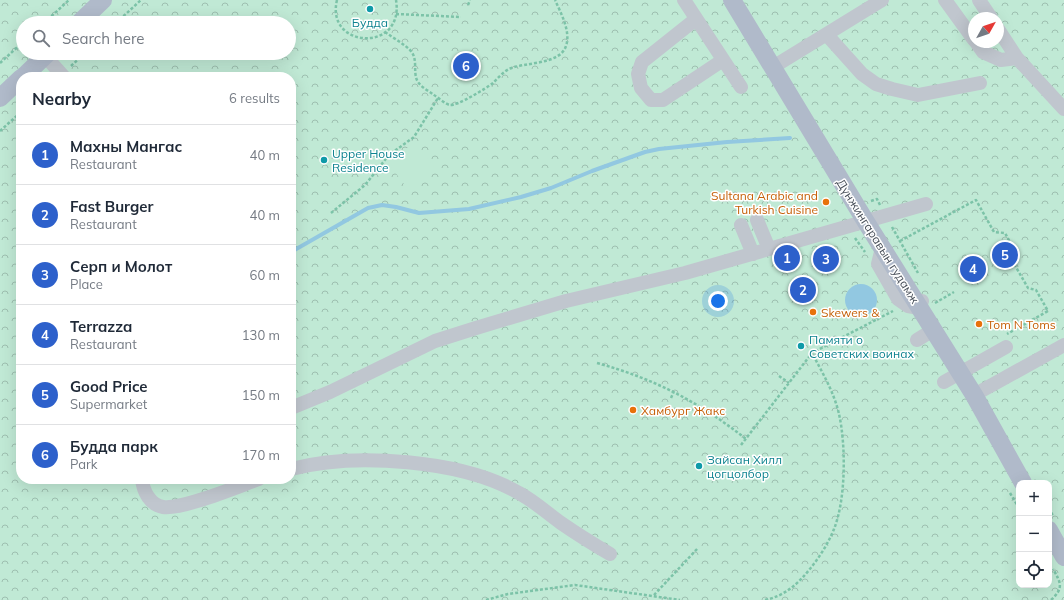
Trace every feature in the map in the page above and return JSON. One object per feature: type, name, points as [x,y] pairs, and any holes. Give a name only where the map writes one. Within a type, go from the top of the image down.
[{"type":"main road","points":[[86,16],[103,0]]},
{"type":"main road","name":"Дүнжингаравын гудамж","points":[[732,0],[882,248],[927,305],[933,330],[974,395],[1021,480]]},
{"type":"main road","points":[[28,72],[41,60]]},
{"type":"main road","points":[[0,98],[16,83]]},
{"type":"main road","points":[[1052,541],[1058,562]]},
{"type":"street","points":[[684,0],[741,87]]},
{"type":"street","points":[[773,67],[882,0]]},
{"type":"street","points":[[945,0],[968,31]]},
{"type":"street","points":[[979,0],[987,12]]},
{"type":"street","points":[[696,19],[642,62],[638,74],[641,88],[651,100],[663,100],[723,60]]},
{"type":"street","points":[[827,35],[862,74],[876,84],[918,95],[980,83]]},
{"type":"street","points":[[1004,38],[1017,58],[1064,109]]},
{"type":"street","points":[[980,48],[983,52],[1000,60],[1017,58]]},
{"type":"street","points":[[51,60],[60,72]]},
{"type":"street","points":[[296,406],[330,392],[435,341],[566,302],[685,273],[769,249],[868,225],[926,204]]},
{"type":"street","points":[[756,220],[769,249]]},
{"type":"street","points":[[741,225],[753,254]]},
{"type":"street","points":[[868,225],[887,242],[922,301],[927,305]]},
{"type":"street","points":[[917,340],[933,330]]},
{"type":"street","points":[[944,382],[960,373],[1003,342]]},
{"type":"street","points":[[974,395],[1064,345]]},
{"type":"street","points":[[296,468],[315,463],[338,460],[374,460],[446,468],[474,474],[499,483],[520,493],[564,525],[610,554]]},
{"type":"street","points":[[143,484],[149,498],[157,505],[168,507],[178,506],[244,484]]},
{"type":"path","points":[[52,16],[69,0]]},
{"type":"path","points":[[124,16],[141,0]]},
{"type":"path","points":[[337,0],[336,13],[338,21],[348,33],[363,39],[371,39],[386,32],[394,21],[396,14],[396,0]]},
{"type":"path","points":[[468,5],[470,0]]},
{"type":"path","points":[[386,32],[410,50],[415,62],[417,81],[424,88],[449,105],[455,104],[493,83],[507,70],[552,59],[562,54],[566,47],[567,36],[555,0]]},
{"type":"path","points":[[396,14],[461,17]]},
{"type":"path","points":[[0,63],[16,48]]},
{"type":"path","points":[[330,212],[365,185],[389,155],[414,136],[438,98]]},
{"type":"path","points":[[0,131],[16,117]]},
{"type":"path","points":[[900,241],[976,200],[994,232],[1005,233],[1017,255],[1013,262],[1028,288],[1036,290],[1048,311],[1003,342]]},
{"type":"path","points":[[1018,280],[1022,278]]},
{"type":"path","points":[[927,305],[954,292]]},
{"type":"path","points":[[741,446],[812,353],[896,309]]},
{"type":"path","points":[[764,600],[774,598],[787,592],[800,581],[823,551],[834,528],[838,514],[843,478],[839,414],[834,397],[812,353]]},
{"type":"path","points":[[597,363],[643,377],[674,391],[724,422],[746,439]]},
{"type":"path","points":[[779,376],[788,383]]},
{"type":"path","points":[[671,398],[674,391]]},
{"type":"path","points":[[654,596],[698,548]]},
{"type":"path","points":[[1051,600],[1060,589],[1058,562]]},
{"type":"path","points":[[486,600],[508,594],[575,585],[680,600]]},
{"type":"green space","points":[[0,0],[1064,0],[1064,600],[0,600]]},
{"type":"green space","points":[[415,142],[434,167],[407,188],[388,163]]},
{"type":"water","points":[[861,284],[870,287],[874,291],[877,300],[874,309],[870,313],[861,316],[852,313],[848,309],[845,300],[848,291],[852,287]]},
{"type":"waterway","points":[[296,249],[368,208],[382,205],[419,213],[469,209],[521,197],[551,188],[592,171],[645,152],[659,149],[727,142],[790,138]]},
{"type":"place","name":"Будда","points":[[370,9]]},
{"type":"place","name":"Будда парк","points":[[466,66]]},
{"type":"place","name":"Upper House Residence","points":[[324,160]]},
{"type":"place","name":"Sultana Arabic and Turkish Cuisine","points":[[826,202]]},
{"type":"place","name":"Good Price","points":[[1005,255]]},
{"type":"place","name":"Махны Мангас","points":[[787,258]]},
{"type":"place","name":"Серп и Молот","points":[[826,259]]},
{"type":"place","name":"Terrazza","points":[[973,269]]},
{"type":"place","name":"Fast Burger","points":[[803,290]]},
{"type":"place","name":"Skewers &","points":[[813,312]]},
{"type":"place","name":"Tom N Toms","points":[[979,324]]},
{"type":"place","name":"Памяти о Советских воинах","points":[[801,346]]},
{"type":"place","name":"Хамбург Жакс","points":[[633,410]]},
{"type":"place","name":"Зайсан Хилл цогцолбор","points":[[699,466]]}]
